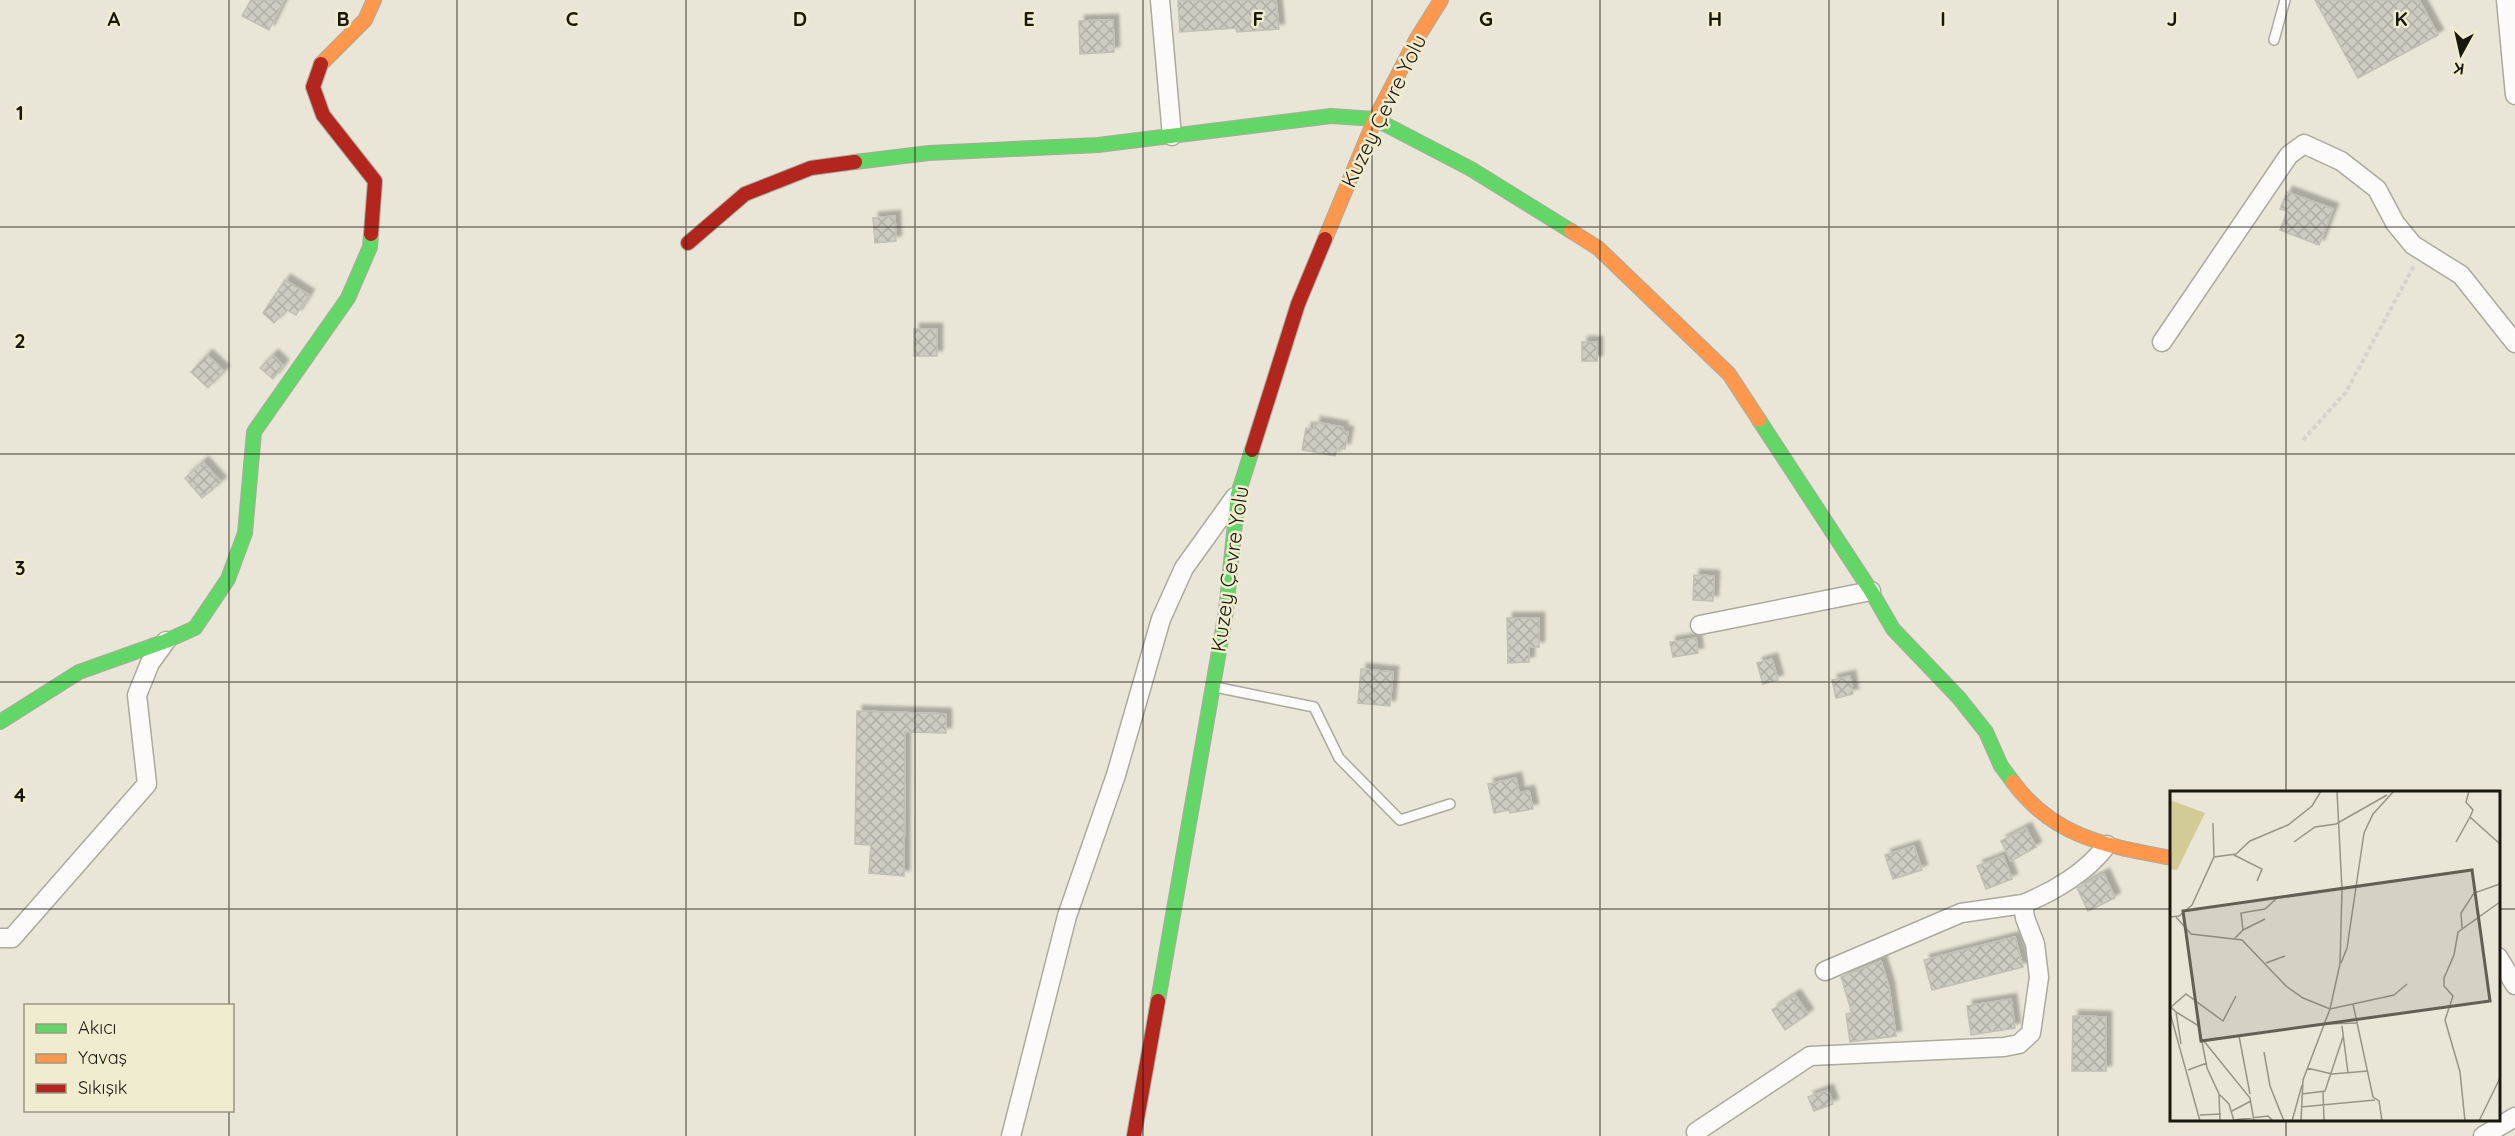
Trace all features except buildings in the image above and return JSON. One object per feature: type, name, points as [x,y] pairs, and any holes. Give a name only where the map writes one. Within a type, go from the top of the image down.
[{"type":"street","points":[[0,722],[79,672],[166,641],[195,628],[228,579],[245,533],[254,432],[348,298],[370,247],[375,181],[323,116],[313,87],[321,63],[365,20],[374,0]]},
{"type":"street","points":[[1160,0],[1172,136]]},
{"type":"street","name":"Kuzey Çevre Yolu","points":[[1134,1136],[1226,611],[1238,494],[1298,304],[1375,119],[1416,40],[1441,0]]},
{"type":"street","points":[[2492,0],[2508,27]]},
{"type":"street","points":[[2506,0],[2515,95]]},
{"type":"street","points":[[688,243],[745,194],[811,168],[929,153],[1098,145],[1331,116],[1375,119],[1470,169],[1598,248],[1728,374],[1839,546],[1871,591],[1893,629],[1959,698],[1986,732],[2001,766],[2021,793],[2048,817],[2076,835],[2107,845],[2170,858]]},
{"type":"street","points":[[2162,342],[2289,155],[2304,144],[2341,161],[2377,189],[2395,223],[2413,245],[2461,275],[2515,343]]},
{"type":"street","points":[[1011,1136],[1067,916],[1116,776],[1161,619],[1184,568],[1238,494]]},
{"type":"street","points":[[1700,626],[1871,591]]},
{"type":"street","points":[[0,938],[12,938],[147,784],[136,695],[150,663],[166,641]]},
{"type":"street","points":[[1825,971],[1961,913],[2023,904],[2077,874],[2096,859],[2107,845]]},
{"type":"street","points":[[1696,1132],[1810,1056],[2004,1047],[2019,1044],[2031,1034],[2039,977],[2035,944],[2025,918],[2023,904]]},
{"type":"street","points":[[2500,959],[2515,985]]},
{"type":"street","points":[[2483,1136],[2515,1117]]},
{"type":"lane","points":[[2274,40],[2285,0]]},
{"type":"lane","points":[[1212,686],[1314,707],[1339,758],[1400,820],[1450,804]]},
{"type":"path","points":[[2303,440],[2346,392],[2422,250]]},
{"type":"traffic: fast","points":[[855,162],[929,153],[1098,145],[1331,116],[1375,119],[1471,169],[1571,231]]},
{"type":"traffic: fast","points":[[0,722],[79,672],[166,641],[195,628],[228,579],[245,533],[254,432],[348,298],[370,247],[371,234]]},
{"type":"traffic: fast","points":[[1759,420],[1871,591],[1893,629],[1959,698],[1986,732],[2001,766],[2013,782]]},
{"type":"traffic: fast","points":[[1158,1001],[1226,611],[1238,494],[1252,450]]},
{"type":"traffic: slow","points":[[321,64],[365,20],[374,0]]},
{"type":"traffic: slow","points":[[1325,239],[1375,119],[1416,40],[1441,0]]},
{"type":"traffic: slow","points":[[1571,231],[1598,248],[1729,374],[1759,420]]},
{"type":"traffic: slow","points":[[2013,782],[2046,816],[2084,837],[2126,849],[2170,858]]},
{"type":"traffic: jam","points":[[321,64],[313,87],[323,115],[375,181],[371,234]]},
{"type":"traffic: jam","points":[[688,243],[745,194],[811,168],[855,162]]},
{"type":"traffic: jam","points":[[1252,450],[1298,304],[1325,239]]},
{"type":"traffic: jam","points":[[1134,1136],[1158,1001]]}]
